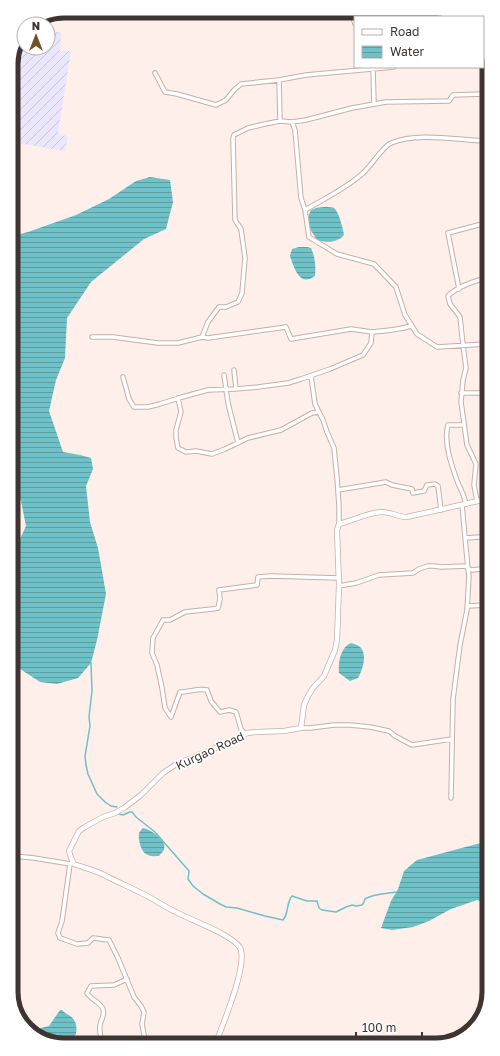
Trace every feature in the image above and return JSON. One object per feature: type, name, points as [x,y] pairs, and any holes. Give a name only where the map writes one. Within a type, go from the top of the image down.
[{"type":"street","points":[[155,73],[165,92],[216,105],[226,100],[240,84],[373,68],[374,104]]},
{"type":"street","points":[[279,80],[280,121]]},
{"type":"street","points":[[202,337],[208,322],[219,307],[226,307],[238,302],[242,293],[244,258],[241,229],[236,220],[234,135],[248,128],[280,121],[292,122],[306,120],[352,108],[386,102],[449,101],[453,95],[482,94]]},
{"type":"street","points":[[292,122],[295,130],[301,198],[305,210],[309,237],[337,254],[374,264],[396,287],[404,315],[417,334],[437,346],[482,344]]},
{"type":"street","points":[[305,210],[363,174],[390,144],[429,137],[482,140]]},
{"type":"street","points":[[459,289],[448,233],[482,224]]},
{"type":"street","points":[[477,501],[474,485],[476,464],[467,445],[461,402],[461,393],[466,368],[462,345],[460,317],[450,304],[448,296],[452,292],[468,284],[482,279]]},
{"type":"street","points":[[92,337],[113,337],[158,343],[178,343],[202,337],[208,338],[286,327],[291,339],[351,329],[372,332],[411,326]]},
{"type":"street","points":[[123,377],[129,399],[134,407],[160,404],[208,390],[226,390],[288,383],[311,376],[363,355],[371,343],[372,332]]},
{"type":"street","points":[[234,370],[236,389]]},
{"type":"street","points":[[224,375],[228,403],[238,443]]},
{"type":"street","points":[[311,376],[315,404],[334,448],[336,458],[339,524],[337,530],[339,578],[338,634],[335,650],[324,676],[313,688],[304,706],[301,728],[334,725],[370,727],[389,731],[412,745],[452,738]]},
{"type":"street","points":[[461,393],[482,393]]},
{"type":"street","points":[[178,398],[181,412],[176,430],[176,438],[178,448],[186,452],[196,451],[212,454],[248,438],[280,430],[312,413],[319,412]]},
{"type":"street","points":[[451,798],[453,699],[460,645],[466,622],[469,576],[462,490],[458,484],[451,461],[446,432],[448,425],[464,425]]},
{"type":"street","points":[[338,490],[386,482],[392,485],[412,489],[413,493],[424,490],[427,485],[435,484],[438,486],[441,510]]},
{"type":"street","points":[[339,524],[380,512],[387,512],[402,517],[407,517],[482,500]]},
{"type":"street","points":[[466,538],[482,536]]},
{"type":"street","points":[[339,586],[356,583],[379,575],[413,573],[428,566],[466,566],[468,569],[473,570],[482,569]]},
{"type":"street","points":[[245,734],[240,729],[236,712],[229,710],[220,712],[211,701],[207,690],[202,688],[189,692],[180,692],[171,717],[165,708],[162,688],[152,653],[153,638],[163,620],[170,620],[185,612],[212,610],[218,608],[220,599],[219,590],[257,585],[258,577],[339,578]]},
{"type":"street","points":[[468,606],[482,605]]},
{"type":"street","name":"Kurgao Road","points":[[72,864],[69,851],[80,831],[84,827],[124,808],[141,795],[163,773],[203,753],[236,740],[247,733],[284,731],[301,728]]},
{"type":"street","points":[[18,856],[72,864],[108,876],[175,912],[207,926],[239,946],[241,956],[237,984],[218,1038]]},
{"type":"street","points":[[72,864],[62,921],[58,933],[60,938],[77,944],[88,943],[92,938],[109,940],[134,996],[144,1012],[142,1024],[145,1038]]},
{"type":"street","points":[[101,1038],[100,1023],[104,1011],[98,1002],[90,998],[87,993],[91,986],[114,985],[127,979]]},
{"type":"shaded area","points":[[56,32],[61,32],[60,51],[71,51],[58,133],[68,137],[65,151],[18,143],[19,56],[56,56]]},
{"type":"water","points":[[150,177],[170,180],[173,202],[166,229],[144,239],[91,282],[67,318],[65,358],[56,380],[49,411],[63,452],[91,458],[93,469],[86,486],[90,522],[98,548],[106,594],[91,663],[78,678],[57,684],[40,682],[18,668],[18,543],[26,526],[21,501],[18,496],[18,234],[76,215],[109,199],[136,181]]},
{"type":"water","points":[[324,207],[334,208],[338,213],[344,235],[338,240],[324,242],[317,240],[310,229],[308,217],[311,210]]},
{"type":"water","points":[[299,247],[311,248],[315,262],[315,276],[310,279],[306,280],[300,277],[290,258],[292,249]]},
{"type":"water","points":[[351,643],[361,648],[363,651],[364,660],[362,670],[358,678],[350,681],[339,673],[339,661],[344,648]]},
{"type":"water","points":[[143,828],[149,830],[163,841],[164,850],[159,856],[149,856],[140,845],[139,832]]},
{"type":"water","points":[[482,843],[482,902],[477,900],[451,909],[429,921],[413,927],[392,930],[381,928],[404,871],[417,860]]},
{"type":"water","points":[[60,1010],[62,1010],[74,1020],[76,1024],[75,1036],[74,1038],[61,1038],[41,1032],[37,1029],[49,1026]]},
{"type":"waterway","points":[[91,663],[92,691],[89,717],[90,726],[85,756],[86,765],[88,774],[97,794],[111,806],[117,807]]},
{"type":"waterway","points":[[119,814],[123,815],[132,812],[155,832],[189,871],[188,879],[193,886],[203,894],[226,907],[237,908],[283,920],[292,896],[307,901],[317,901],[319,908],[322,910],[336,912],[352,905],[362,905],[365,899],[373,896],[397,892]]}]
